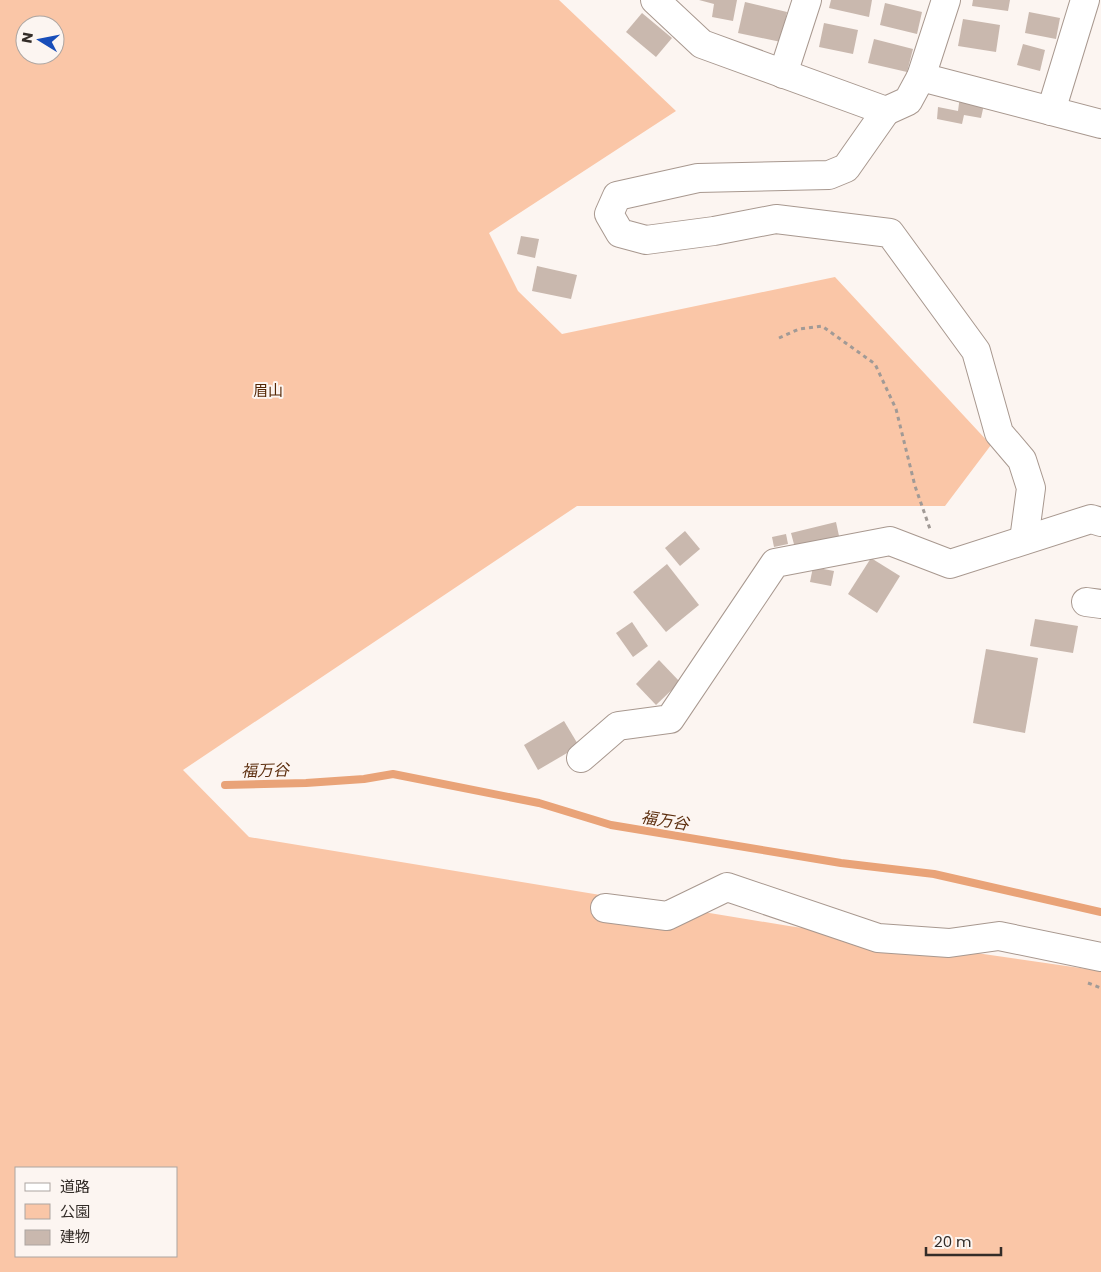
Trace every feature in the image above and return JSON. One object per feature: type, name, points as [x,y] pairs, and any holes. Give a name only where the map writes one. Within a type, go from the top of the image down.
[{"type":"street","points":[[783,74],[807,0]]},
{"type":"street","points":[[946,0],[921,78],[908,101],[886,111],[846,168],[829,175],[698,178],[616,196],[609,214],[620,233],[646,240],[714,232],[776,219],[890,233],[976,350],[999,433],[1022,460],[1030,488],[1024,540]]},
{"type":"street","points":[[1051,111],[1085,0]]},
{"type":"street","points":[[660,2],[702,44],[886,111]]},
{"type":"street","points":[[921,78],[1101,124]]},
{"type":"street","points":[[581,758],[618,726],[670,719],[775,563],[890,541],[950,564],[1091,519],[1101,522]]},
{"type":"street","points":[[605,908],[667,916],[726,887],[878,938],[949,943],[999,936],[1101,957]]},
{"type":"path","points":[[779,338],[799,330],[822,326],[875,364],[896,409],[914,486],[932,533]]},
{"type":"green space","name":"眉山","points":[[0,0],[559,0],[676,111],[489,233],[518,291],[562,334],[835,277],[991,445],[945,506],[577,506],[183,770],[249,837],[789,926],[1101,971],[1101,1272],[0,1272]]},
{"type":"building","points":[[699,0],[737,0],[733,21],[712,17],[714,4]]},
{"type":"building","points":[[831,0],[872,0],[869,17],[829,8]]},
{"type":"building","points":[[973,0],[1010,0],[1008,11],[972,6]]},
{"type":"building","points":[[745,2],[787,12],[781,42],[738,33]]},
{"type":"building","points":[[885,3],[922,12],[917,34],[880,25]]},
{"type":"building","points":[[1029,12],[1060,18],[1056,39],[1025,33]]},
{"type":"building","points":[[642,13],[672,38],[656,57],[626,32]]},
{"type":"building","points":[[963,19],[1000,25],[996,52],[958,46]]},
{"type":"building","points":[[824,23],[858,30],[853,54],[819,47]]},
{"type":"building","points":[[874,39],[913,49],[907,72],[868,63]]},
{"type":"building","points":[[1023,44],[1045,50],[1040,71],[1017,65]]},
{"type":"building","points":[[960,96],[985,100],[981,118],[964,115],[962,124],[937,119],[938,107],[958,111]]},
{"type":"building","points":[[521,236],[539,239],[535,258],[517,254]]},
{"type":"building","points":[[537,266],[577,275],[571,299],[532,291]]},
{"type":"building","points":[[836,522],[839,536],[795,548],[791,533]]},
{"type":"building","points":[[685,531],[700,549],[680,566],[665,548]]},
{"type":"building","points":[[786,534],[788,544],[774,547],[772,537]]},
{"type":"building","points":[[871,558],[900,576],[877,613],[848,594]]},
{"type":"building","points":[[667,564],[699,605],[666,632],[633,592]]},
{"type":"building","points":[[813,567],[834,571],[831,586],[810,582]]},
{"type":"building","points":[[1035,619],[1078,626],[1073,653],[1030,646]]},
{"type":"building","points":[[632,622],[648,646],[633,657],[616,633]]},
{"type":"building","points":[[986,649],[1038,658],[1025,733],[973,723]]},
{"type":"building","points":[[659,660],[680,682],[656,705],[636,684]]},
{"type":"building","points":[[564,721],[579,746],[538,770],[524,745]]},
{"type":"waterway","name":"福万谷","points":[[225,785],[306,783],[364,779],[393,774],[539,803],[611,825],[841,863],[934,874],[1101,912]]}]
